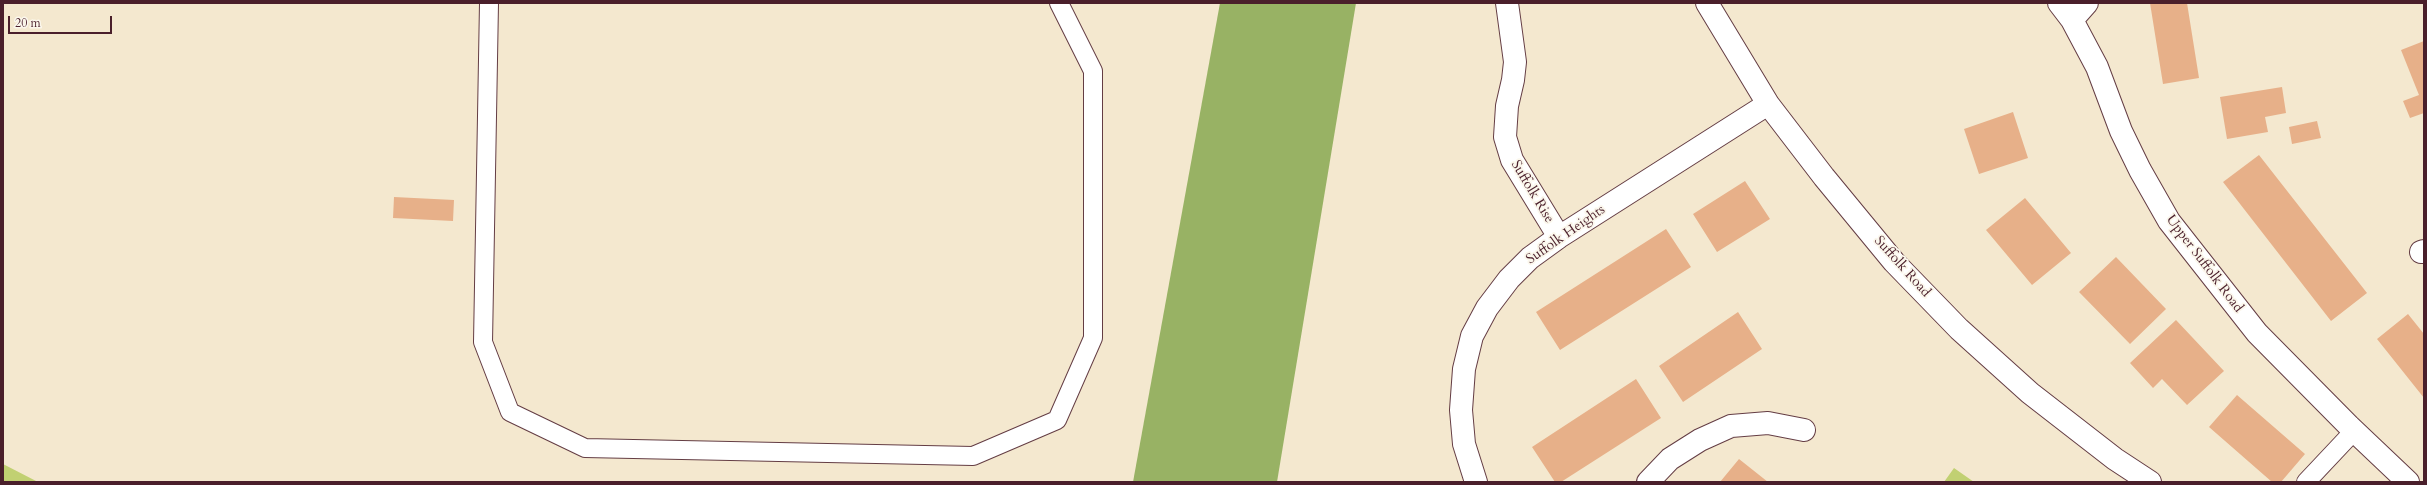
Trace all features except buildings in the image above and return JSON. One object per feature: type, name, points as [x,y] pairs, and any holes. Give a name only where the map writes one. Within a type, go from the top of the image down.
[{"type":"street","name":"Suffolk Rise","points":[[1507,3],[1515,62],[1513,80],[1507,106],[1505,137],[1512,160],[1559,237]]},
{"type":"street","name":"Suffolk Road","points":[[1707,3],[1768,104],[1824,177],[1889,256],[1959,329],[2030,393],[2115,459],[2150,482]]},
{"type":"street","name":"Upper Suffolk Road","points":[[2059,3],[2072,20],[2097,67],[2121,131],[2140,170],[2169,220],[2257,333],[2354,431],[2408,482]]},
{"type":"street","points":[[2072,20],[2087,3]]},
{"type":"street","name":"Suffolk Heights","points":[[1476,482],[1464,444],[1461,410],[1464,369],[1472,336],[1487,308],[1509,280],[1530,258],[1559,237],[1768,104]]},
{"type":"street","points":[[1648,482],[1670,459],[1700,440],[1731,426],[1768,423],[1804,430]]},
{"type":"lane","points":[[489,3],[483,342],[510,412],[585,448],[973,456],[1057,420],[1093,338],[1093,71],[1059,3]]},
{"type":"lane","points":[[2306,482],[2354,431]]},
{"type":"green space","points":[[1220,3],[1356,3],[1277,482],[1133,482]]},
{"type":"green space","points":[[3,464],[38,482],[3,482]]},
{"type":"green space","points":[[1954,468],[1974,482],[1944,482]]}]
